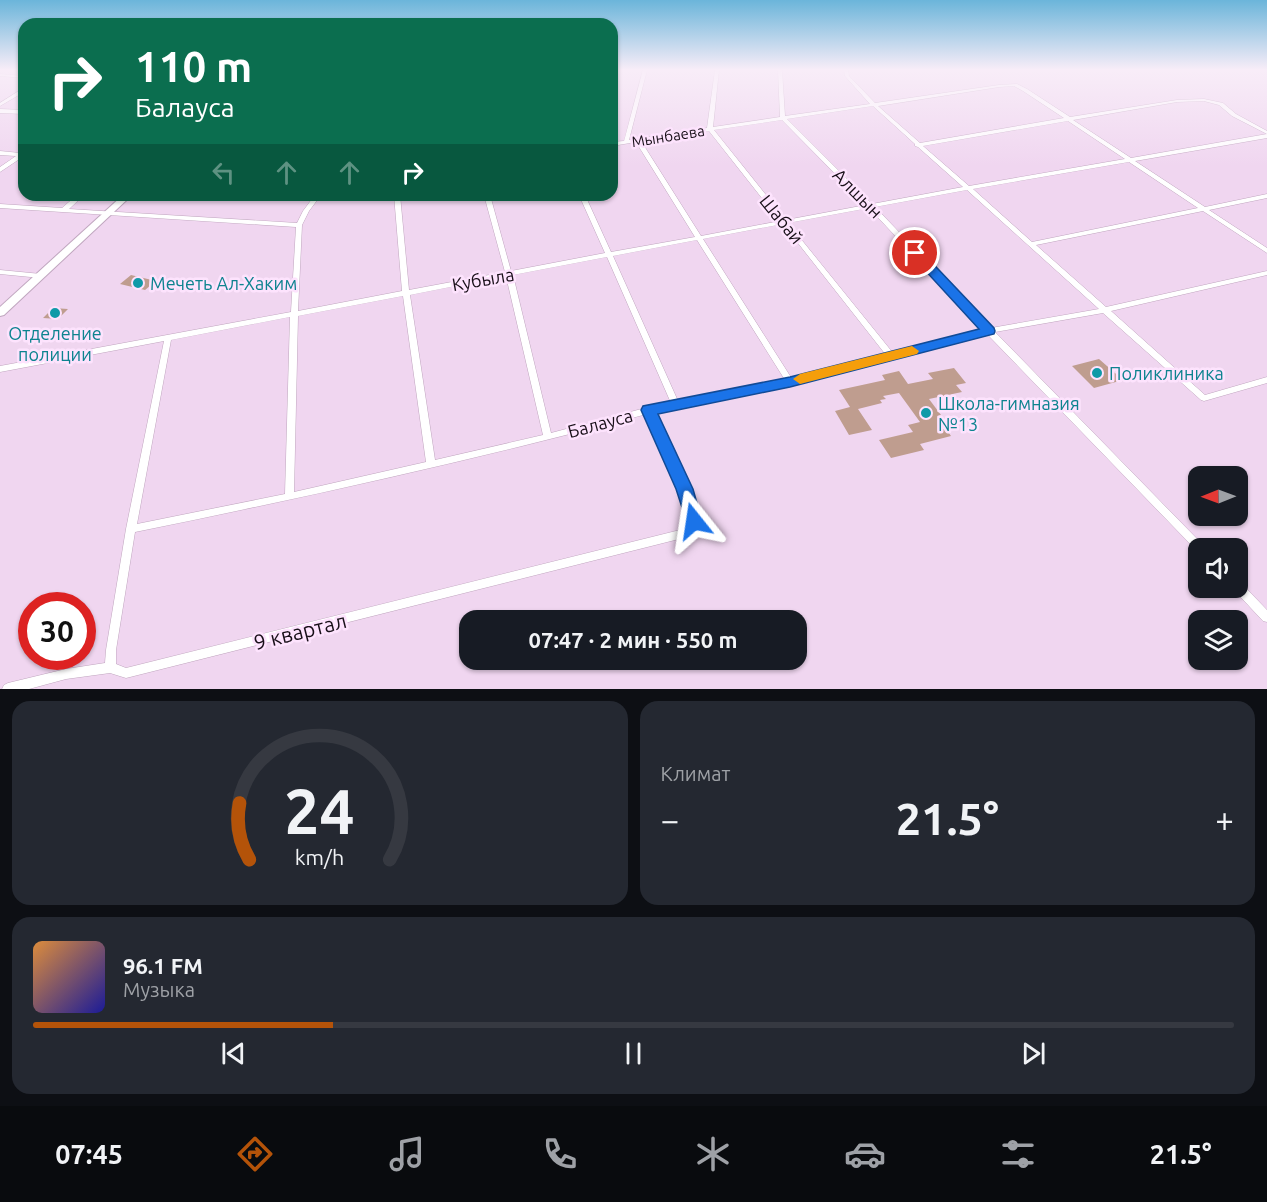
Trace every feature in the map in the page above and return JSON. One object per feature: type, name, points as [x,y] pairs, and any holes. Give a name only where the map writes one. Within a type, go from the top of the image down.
[{"type":"street","points":[[626,142],[637,102]]},
{"type":"street","points":[[710,129],[713,102]]},
{"type":"street","points":[[782,102],[783,118]]},
{"type":"street","name":"Мынбаева","points":[[618,143],[886,102]]},
{"type":"street","name":"Мынбаева","points":[[1044,102],[1070,118]]},
{"type":"street","points":[[917,145],[1171,102]]},
{"type":"street","points":[[1215,102],[1265,135]]},
{"type":"street","points":[[873,104],[1204,398],[1267,380]]},
{"type":"street","points":[[0,111],[18,112]]},
{"type":"street","name":"Алшын","points":[[783,118],[871,206],[1190,538]]},
{"type":"street","points":[[1070,118],[1267,251]]},
{"type":"street","name":"Шабай","points":[[710,129],[891,356]]},
{"type":"street","name":"Кубыла","points":[[0,369],[871,206],[1265,135]]},
{"type":"street","points":[[637,140],[790,382]]},
{"type":"street","points":[[0,153],[18,154]]},
{"type":"street","points":[[0,170],[18,157]]},
{"type":"street","points":[[1030,244],[1267,196]]},
{"type":"street","points":[[64,210],[74,201]]},
{"type":"street","points":[[0,313],[121,201]]},
{"type":"street","points":[[289,497],[299,225],[314,201]]},
{"type":"street","points":[[398,201],[406,293],[431,464]]},
{"type":"street","points":[[489,201],[509,274],[548,437]]},
{"type":"street","points":[[585,201],[676,405]]},
{"type":"street","points":[[0,206],[299,225]]},
{"type":"street","points":[[0,272],[40,276]]},
{"type":"street","name":"Балауса","points":[[130,529],[289,497],[548,437],[649,410],[790,382],[989,331],[1106,310],[1267,273]]},
{"type":"street","points":[[8,689],[66,674],[110,668],[130,529],[168,338]]},
{"type":"street","name":"9 квартал","points":[[110,668],[126,674],[683,534],[694,521],[689,501],[649,410]]},
{"type":"street","points":[[1248,597],[1267,617]]},
{"type":"building","name":"Мечеть Ал-Хаким","points":[[131,275],[156,281],[145,290],[120,284]]},
{"type":"building","name":"Отделение полиции","points":[[53,308],[68,309],[58,319],[43,318]]},
{"type":"building","name":"Поликлиника","points":[[1099,359],[1123,380],[1094,388],[1072,366]]},
{"type":"building","name":"Школа-гимназия №13","points":[[954,368],[966,383],[956,385],[962,392],[929,399],[941,415],[937,416],[951,436],[920,444],[924,450],[891,458],[879,440],[913,432],[908,425],[920,422],[899,393],[883,396],[886,399],[880,400],[882,403],[858,409],[872,430],[849,435],[835,411],[850,407],[839,390],[885,380],[882,375],[899,371],[908,384],[933,379],[928,373]]},
{"type":"slow traffic","points":[[800,379],[912,351]]},
{"type":"place","name":"Мечеть Ал-Хаким","points":[[138,283]]},
{"type":"place","name":"Отделение полиции","points":[[55,313]]},
{"type":"place","name":"Поликлиника","points":[[1097,373]]},
{"type":"place","name":"Школа-гимназия №13","points":[[926,413]]},
{"type":"route","points":[[694,521],[680,477],[649,410],[790,382],[989,331],[915,253]]}]
